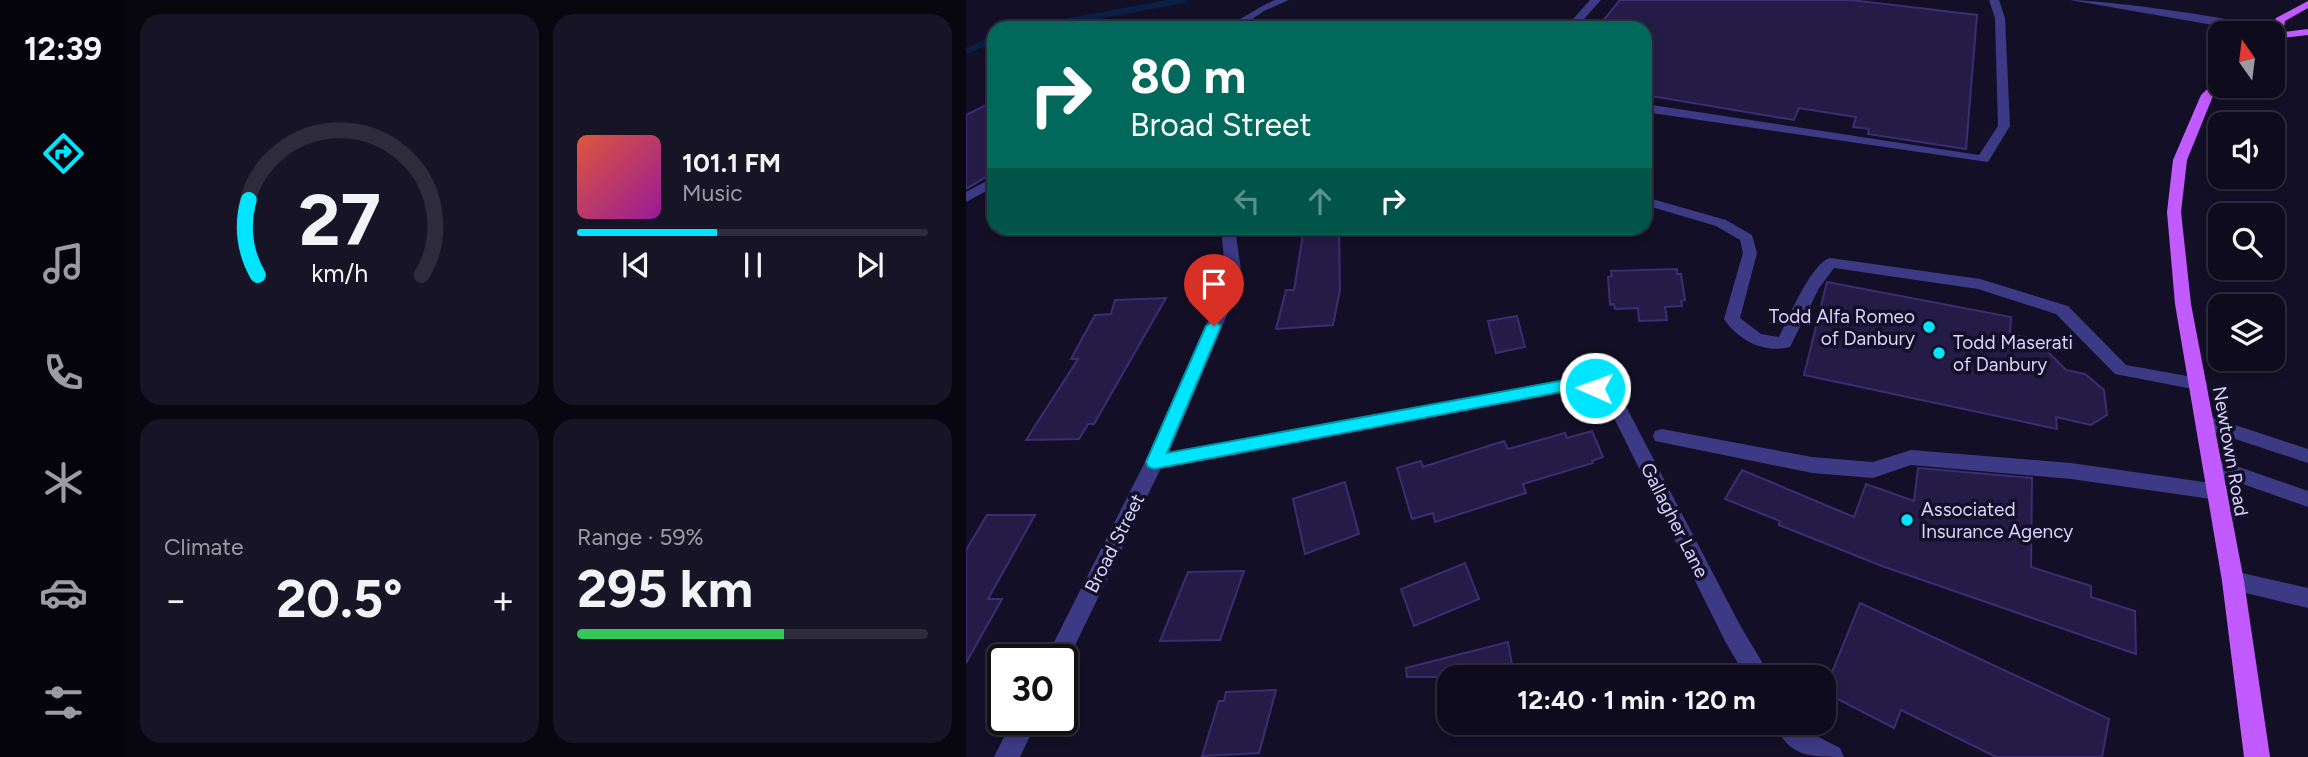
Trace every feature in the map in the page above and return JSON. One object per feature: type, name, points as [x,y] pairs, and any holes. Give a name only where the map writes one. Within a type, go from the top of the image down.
[{"type":"main road","points":[[2280,21],[2308,4]]},
{"type":"main road","points":[[2286,34],[2308,32]]},
{"type":"main road","name":"Newtown Road","points":[[2208,94],[2180,160],[2174,212],[2183,304],[2233,582],[2258,757]]},
{"type":"street","points":[[1243,21],[1260,9],[1284,0]]},
{"type":"street","points":[[1576,21],[1596,0]]},
{"type":"street","points":[[1652,109],[1983,159],[2004,127],[2000,18],[1994,0]]},
{"type":"street","points":[[2075,0],[2211,21]]},
{"type":"street","points":[[966,198],[987,185]]},
{"type":"street","points":[[1652,203],[1721,223],[1748,238],[1750,253],[1732,319],[1741,332],[1756,342],[1784,343],[1812,286],[1830,263],[1980,284],[2062,310],[2121,370],[2198,384]]},
{"type":"street","name":"Broad Street","points":[[1064,644],[1154,462],[1224,303],[1233,270],[1229,235]]},
{"type":"street","name":"Gallagher Lane","points":[[1154,462],[1576,384],[1595,388],[1612,396],[1733,634],[1752,665]]},
{"type":"street","points":[[2205,422],[2308,456]]},
{"type":"street","points":[[1662,436],[1812,465],[1873,470],[1911,457],[2071,471],[2218,492]]},
{"type":"street","points":[[2213,466],[2308,499]]},
{"type":"street","points":[[2233,582],[2308,598]]},
{"type":"street","points":[[1007,757],[1018,735]]},
{"type":"street","points":[[1797,735],[1831,757]]},
{"type":"building","points":[[1620,0],[1851,0],[1977,15],[1966,149],[1868,134],[1869,129],[1853,127],[1856,117],[1799,108],[1794,120],[1652,96],[1652,21],[1603,21]]},
{"type":"building","points":[[987,104],[987,176],[966,189],[966,115]]},
{"type":"building","points":[[1303,235],[1339,235],[1340,290],[1333,325],[1276,329],[1286,290],[1294,290]]},
{"type":"building","points":[[1677,269],[1677,274],[1681,274],[1685,300],[1681,301],[1682,306],[1665,307],[1667,320],[1639,321],[1638,308],[1615,309],[1614,304],[1610,305],[1608,277],[1612,276],[1611,271]]},
{"type":"building","points":[[1827,282],[2011,317],[2010,334],[2044,341],[2044,348],[2066,370],[2085,374],[2104,390],[2107,415],[2091,425],[2056,417],[2057,429],[1804,375]]},
{"type":"building","points":[[1166,298],[1094,424],[1088,424],[1079,439],[1026,440],[1078,359],[1071,359],[1095,315],[1111,314],[1115,300]]},
{"type":"building","points":[[1517,316],[1525,347],[1496,353],[1488,321]]},
{"type":"building","points":[[1592,431],[1603,457],[1592,461],[1593,463],[1523,484],[1526,493],[1435,522],[1433,513],[1412,519],[1397,468],[1421,461],[1423,467],[1504,441],[1508,449],[1565,433],[1567,438]]},
{"type":"building","points":[[1918,468],[2032,478],[2031,567],[2091,586],[2091,597],[2135,611],[2136,654],[1882,566],[1779,525],[1780,521],[1725,499],[1742,470],[1854,517],[1866,484],[1914,501]]},
{"type":"building","points":[[1345,482],[1359,534],[1305,554],[1293,499]]},
{"type":"building","points":[[987,515],[1035,515],[988,599],[1002,599],[966,663],[966,550]]},
{"type":"building","points":[[1465,563],[1479,599],[1414,626],[1401,589]]},
{"type":"building","points":[[1244,571],[1220,640],[1160,641],[1188,572]]},
{"type":"building","points":[[1860,603],[2109,719],[2102,757],[1996,757],[1901,710],[1894,728],[1836,698],[1835,665]]},
{"type":"building","points":[[1508,642],[1512,665],[1437,665],[1437,677],[1407,677],[1406,668]]},
{"type":"building","points":[[1276,690],[1259,753],[1202,756],[1219,701],[1224,701],[1226,692]]},
{"type":"waterway","points":[[1069,21],[1184,0]]},
{"type":"waterway","points":[[966,51],[987,42]]},
{"type":"place","name":"Todd Alfa Romeo of Danbury","points":[[1929,327]]},
{"type":"place","name":"Todd Maserati of Danbury","points":[[1939,353]]},
{"type":"place","name":"Associated Insurance Agency","points":[[1907,520]]},
{"type":"route","points":[[1214,326],[1154,462],[1576,384],[1595,388]]}]
